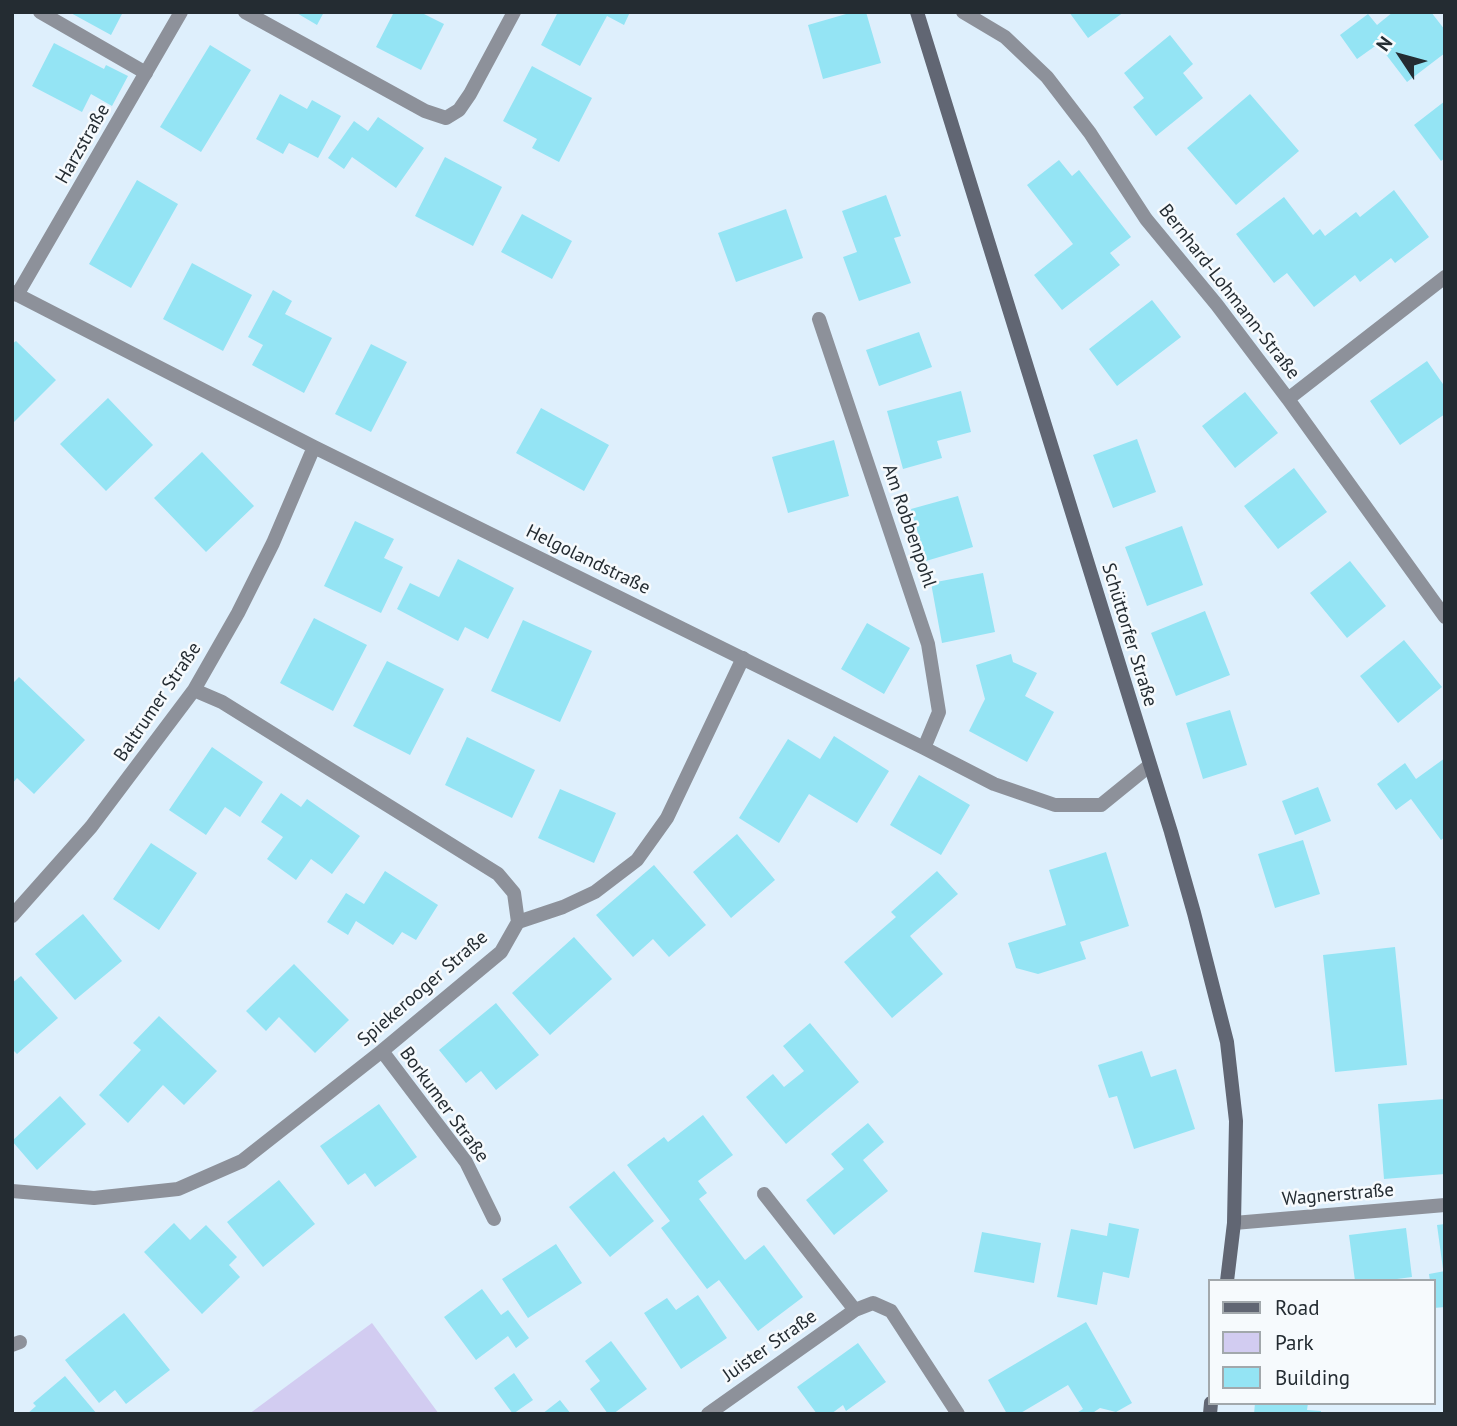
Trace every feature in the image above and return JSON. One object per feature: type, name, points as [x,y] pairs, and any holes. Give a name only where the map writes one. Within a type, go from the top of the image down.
[{"type":"main road","name":"Schüttorfer Straße","points":[[917,12],[1194,913],[1227,1042],[1236,1121],[1234,1223],[1227,1279]]},
{"type":"street","points":[[40,12],[146,73]]},
{"type":"street","name":"Harzstraße","points":[[15,294],[181,12]]},
{"type":"street","points":[[245,12],[425,111],[446,118],[459,110],[470,94],[514,12]]},
{"type":"street","name":"Bernhard-Lohmann-Straße","points":[[963,12],[1005,37],[1047,77],[1090,133],[1146,219],[1217,305],[1445,617]]},
{"type":"street","points":[[1287,399],[1445,277]]},
{"type":"street","name":"Helgolandstraße","points":[[15,294],[994,784],[1055,805],[1101,805],[1149,766]]},
{"type":"street","name":"Am Robbenpohl","points":[[819,319],[928,644],[939,712],[924,748]]},
{"type":"street","name":"Baltrumer Straße","points":[[12,916],[91,827],[194,690],[273,543],[314,446]]},
{"type":"street","points":[[194,690],[222,702],[498,874],[514,893],[518,922],[563,907],[595,892],[637,860],[667,818],[743,658]]},
{"type":"street","name":"Spiekerooger Straße","points":[[12,1191],[94,1198],[178,1189],[242,1161],[382,1051],[500,952],[518,922]]},
{"type":"street","name":"Borkumer Straße","points":[[382,1051],[466,1162],[494,1219]]},
{"type":"street","points":[[764,1194],[855,1310],[873,1303],[891,1311],[958,1414]]},
{"type":"street","name":"Wagnerstraße","points":[[1234,1223],[1445,1205]]},
{"type":"street","name":"Juister Straße","points":[[708,1414],[855,1310]]},
{"type":"green space","points":[[372,1323],[439,1414],[249,1414]]},
{"type":"building","points":[[69,12],[123,12],[111,35]]},
{"type":"building","points":[[295,12],[324,12],[317,25]]},
{"type":"building","points":[[394,12],[420,12],[444,24],[421,70],[376,47]]},
{"type":"building","points":[[558,12],[630,12],[624,25],[607,16],[580,66],[541,45]]},
{"type":"building","points":[[853,12],[866,12],[881,63],[823,79],[808,25]]},
{"type":"building","points":[[1069,12],[1124,12],[1088,38]]},
{"type":"building","points":[[1393,12],[1431,12],[1445,30],[1445,53],[1407,82],[1378,44],[1357,59],[1340,35],[1368,14],[1377,25]]},
{"type":"building","points":[[1170,35],[1193,64],[1183,73],[1203,98],[1156,136],[1133,107],[1144,98],[1124,73]]},
{"type":"building","points":[[54,43],[104,69],[106,65],[128,76],[112,106],[91,94],[82,112],[32,86]]},
{"type":"building","points":[[210,45],[251,70],[201,152],[160,127]]},
{"type":"building","points":[[532,66],[592,98],[559,162],[532,148],[537,139],[503,121]]},
{"type":"building","points":[[280,94],[307,109],[312,100],[341,116],[318,158],[289,143],[283,154],[256,139]]},
{"type":"building","points":[[1250,94],[1299,151],[1236,205],[1187,148]]},
{"type":"building","points":[[1445,101],[1445,158],[1441,161],[1414,125]]},
{"type":"building","points":[[378,117],[424,148],[396,188],[352,157],[344,169],[328,158],[354,121],[368,131]]},
{"type":"building","points":[[445,157],[502,187],[473,246],[415,216]]},
{"type":"building","points":[[1059,160],[1072,176],[1079,170],[1131,237],[1110,253],[1120,265],[1062,310],[1034,275],[1073,244],[1027,185]]},
{"type":"building","points":[[137,180],[178,204],[131,288],[89,264]]},
{"type":"building","points":[[1394,190],[1429,237],[1395,263],[1391,258],[1360,282],[1355,275],[1314,307],[1287,273],[1274,283],[1236,234],[1284,197],[1313,235],[1320,229],[1325,236],[1356,212],[1360,217]]},
{"type":"building","points":[[886,195],[901,236],[894,238],[911,283],[859,301],[843,257],[857,252],[842,211]]},
{"type":"building","points":[[786,209],[803,258],[736,282],[718,233]]},
{"type":"building","points":[[522,214],[572,241],[552,279],[501,252]]},
{"type":"building","points":[[192,263],[252,295],[223,351],[163,319]]},
{"type":"building","points":[[273,290],[292,301],[285,314],[332,338],[304,393],[252,365],[263,345],[248,337]]},
{"type":"building","points":[[1152,300],[1181,337],[1117,386],[1089,349]]},
{"type":"building","points":[[919,332],[932,367],[879,386],[866,350]]},
{"type":"building","points":[[16,341],[56,380],[12,424],[12,344]]},
{"type":"building","points":[[371,344],[407,362],[371,432],[335,414]]},
{"type":"building","points":[[1427,361],[1445,387],[1445,414],[1400,445],[1370,401]]},
{"type":"building","points":[[961,391],[971,432],[937,441],[942,458],[903,469],[887,411]]},
{"type":"building","points":[[1245,392],[1278,433],[1235,468],[1202,426]]},
{"type":"building","points":[[108,398],[153,445],[106,491],[60,444]]},
{"type":"building","points":[[541,408],[609,445],[584,491],[516,453]]},
{"type":"building","points":[[1137,439],[1156,492],[1113,508],[1093,455]]},
{"type":"building","points":[[834,440],[849,496],[788,513],[772,457]]},
{"type":"building","points":[[202,452],[254,506],[206,552],[154,498]]},
{"type":"building","points":[[1294,468],[1327,512],[1278,549],[1244,506]]},
{"type":"building","points":[[958,496],[973,547],[926,561],[911,509]]},
{"type":"building","points":[[355,521],[394,539],[384,558],[403,567],[381,613],[324,586]]},
{"type":"building","points":[[1182,526],[1203,585],[1147,606],[1125,547]]},
{"type":"building","points":[[458,559],[514,588],[488,639],[465,627],[458,641],[397,609],[410,583],[439,597]]},
{"type":"building","points":[[1350,561],[1386,606],[1347,638],[1310,593]]},
{"type":"building","points":[[983,573],[995,632],[942,643],[931,583]]},
{"type":"building","points":[[1205,611],[1230,675],[1176,696],[1151,633]]},
{"type":"building","points":[[314,618],[367,645],[333,711],[280,683]]},
{"type":"building","points":[[523,620],[592,651],[560,722],[491,691]]},
{"type":"building","points":[[867,623],[910,648],[884,694],[841,669]]},
{"type":"building","points":[[1404,640],[1442,687],[1398,723],[1360,676]]},
{"type":"building","points":[[1011,654],[1013,662],[1037,673],[1025,696],[1054,712],[1027,762],[969,731],[985,699],[976,665]]},
{"type":"building","points":[[387,661],[444,689],[410,755],[353,726]]},
{"type":"building","points":[[19,677],[85,740],[34,794],[17,778],[12,784],[12,684]]},
{"type":"building","points":[[1230,710],[1247,765],[1203,779],[1186,723]]},
{"type":"building","points":[[834,736],[889,771],[857,823],[809,794],[779,843],[739,818],[788,739],[820,759]]},
{"type":"building","points":[[467,737],[535,770],[512,818],[445,785]]},
{"type":"building","points":[[212,747],[263,782],[240,817],[225,807],[206,835],[169,810]]},
{"type":"building","points":[[1445,758],[1445,837],[1441,840],[1411,799],[1396,810],[1377,784],[1405,763],[1416,779]]},
{"type":"building","points":[[919,775],[970,805],[941,855],[890,825]]},
{"type":"building","points":[[1318,787],[1331,821],[1295,835],[1282,801]]},
{"type":"building","points":[[560,789],[616,813],[594,863],[538,838]]},
{"type":"building","points":[[281,793],[301,807],[307,799],[360,836],[332,874],[311,859],[296,880],[267,859],[283,837],[261,822]]},
{"type":"building","points":[[737,834],[775,880],[731,918],[693,872]]},
{"type":"building","points":[[1303,840],[1320,894],[1275,908],[1258,854]]},
{"type":"building","points":[[151,843],[197,873],[159,930],[113,899]]},
{"type":"building","points":[[1106,852],[1129,926],[1080,942],[1086,959],[1038,974],[1016,968],[1008,943],[1066,925],[1049,870]]},
{"type":"building","points":[[654,865],[706,925],[669,957],[653,939],[633,957],[596,915]]},
{"type":"building","points":[[385,871],[438,905],[416,940],[402,932],[393,945],[356,921],[348,935],[327,922],[346,893],[364,904]]},
{"type":"building","points":[[937,871],[958,894],[910,936],[943,974],[892,1018],[844,962],[896,917],[891,912]]},
{"type":"building","points":[[83,914],[122,961],[75,1000],[35,954]]},
{"type":"building","points":[[574,937],[612,979],[550,1035],[512,993]]},
{"type":"building","points":[[1395,947],[1407,1065],[1335,1072],[1323,955]]},
{"type":"building","points":[[294,964],[349,1020],[315,1053],[279,1017],[266,1031],[246,1011]]},
{"type":"building","points":[[21,976],[58,1018],[17,1054],[12,1049],[12,983]]},
{"type":"building","points":[[496,1003],[539,1055],[496,1090],[481,1071],[466,1083],[439,1050]]},
{"type":"building","points":[[159,1016],[217,1071],[184,1105],[163,1085],[128,1123],[99,1095],[141,1050],[133,1043]]},
{"type":"building","points":[[810,1023],[859,1082],[786,1144],[746,1097],[773,1074],[784,1087],[804,1071],[783,1046]]},
{"type":"building","points":[[1142,1051],[1151,1077],[1176,1069],[1195,1129],[1134,1149],[1117,1096],[1109,1098],[1098,1065]]},
{"type":"building","points":[[60,1096],[86,1124],[37,1170],[12,1141]]},
{"type":"building","points":[[1445,1099],[1445,1174],[1384,1179],[1378,1104]]},
{"type":"building","points":[[379,1104],[417,1157],[375,1187],[365,1173],[348,1185],[320,1146]]},
{"type":"building","points":[[703,1115],[733,1155],[698,1181],[707,1193],[699,1199],[745,1260],[764,1245],[803,1297],[758,1331],[719,1280],[707,1289],[661,1228],[670,1221],[627,1165],[664,1137],[668,1142]]},
{"type":"building","points":[[868,1123],[884,1142],[863,1160],[888,1191],[834,1235],[806,1200],[844,1169],[831,1154]]},
{"type":"building","points":[[614,1171],[654,1221],[610,1257],[569,1207]]},
{"type":"building","points":[[279,1180],[315,1224],[263,1267],[227,1222]]},
{"type":"building","points":[[174,1223],[190,1240],[206,1225],[237,1257],[229,1265],[240,1277],[202,1314],[144,1252]]},
{"type":"building","points":[[1109,1223],[1139,1229],[1129,1278],[1103,1272],[1097,1305],[1057,1297],[1071,1229],[1107,1236]]},
{"type":"building","points":[[1445,1224],[1445,1269],[1443,1269],[1437,1225]]},
{"type":"building","points":[[1406,1228],[1412,1277],[1355,1279],[1349,1235]]},
{"type":"building","points":[[982,1232],[1041,1243],[1034,1283],[974,1272]]},
{"type":"building","points":[[556,1244],[582,1283],[528,1318],[502,1279]]},
{"type":"building","points":[[1445,1271],[1445,1307],[1436,1308],[1436,1279],[1430,1279],[1429,1274]]},
{"type":"building","points":[[482,1289],[501,1315],[508,1310],[529,1338],[516,1348],[508,1336],[476,1360],[444,1317]]},
{"type":"building","points":[[698,1295],[727,1338],[681,1369],[644,1313],[667,1298],[676,1310]]},
{"type":"building","points":[[124,1313],[170,1370],[126,1404],[115,1390],[99,1403],[65,1360]]},
{"type":"building","points":[[1086,1322],[1132,1403],[1116,1412],[1100,1408],[1091,1414],[1075,1414],[1083,1409],[1068,1385],[1019,1414],[1007,1414],[988,1380]]},
{"type":"building","points":[[611,1341],[647,1389],[613,1414],[608,1414],[590,1389],[600,1381],[585,1361]]},
{"type":"building","points":[[858,1343],[886,1382],[846,1411],[843,1405],[831,1414],[817,1414],[797,1387]]},
{"type":"building","points":[[514,1373],[533,1400],[513,1414],[494,1388]]},
{"type":"building","points":[[65,1376],[97,1414],[27,1414],[36,1406],[33,1403]]},
{"type":"building","points":[[560,1400],[571,1414],[542,1414]]},
{"type":"building","points":[[1255,1405],[1308,1405],[1307,1410],[1321,1411],[1321,1414],[1254,1414]]}]
